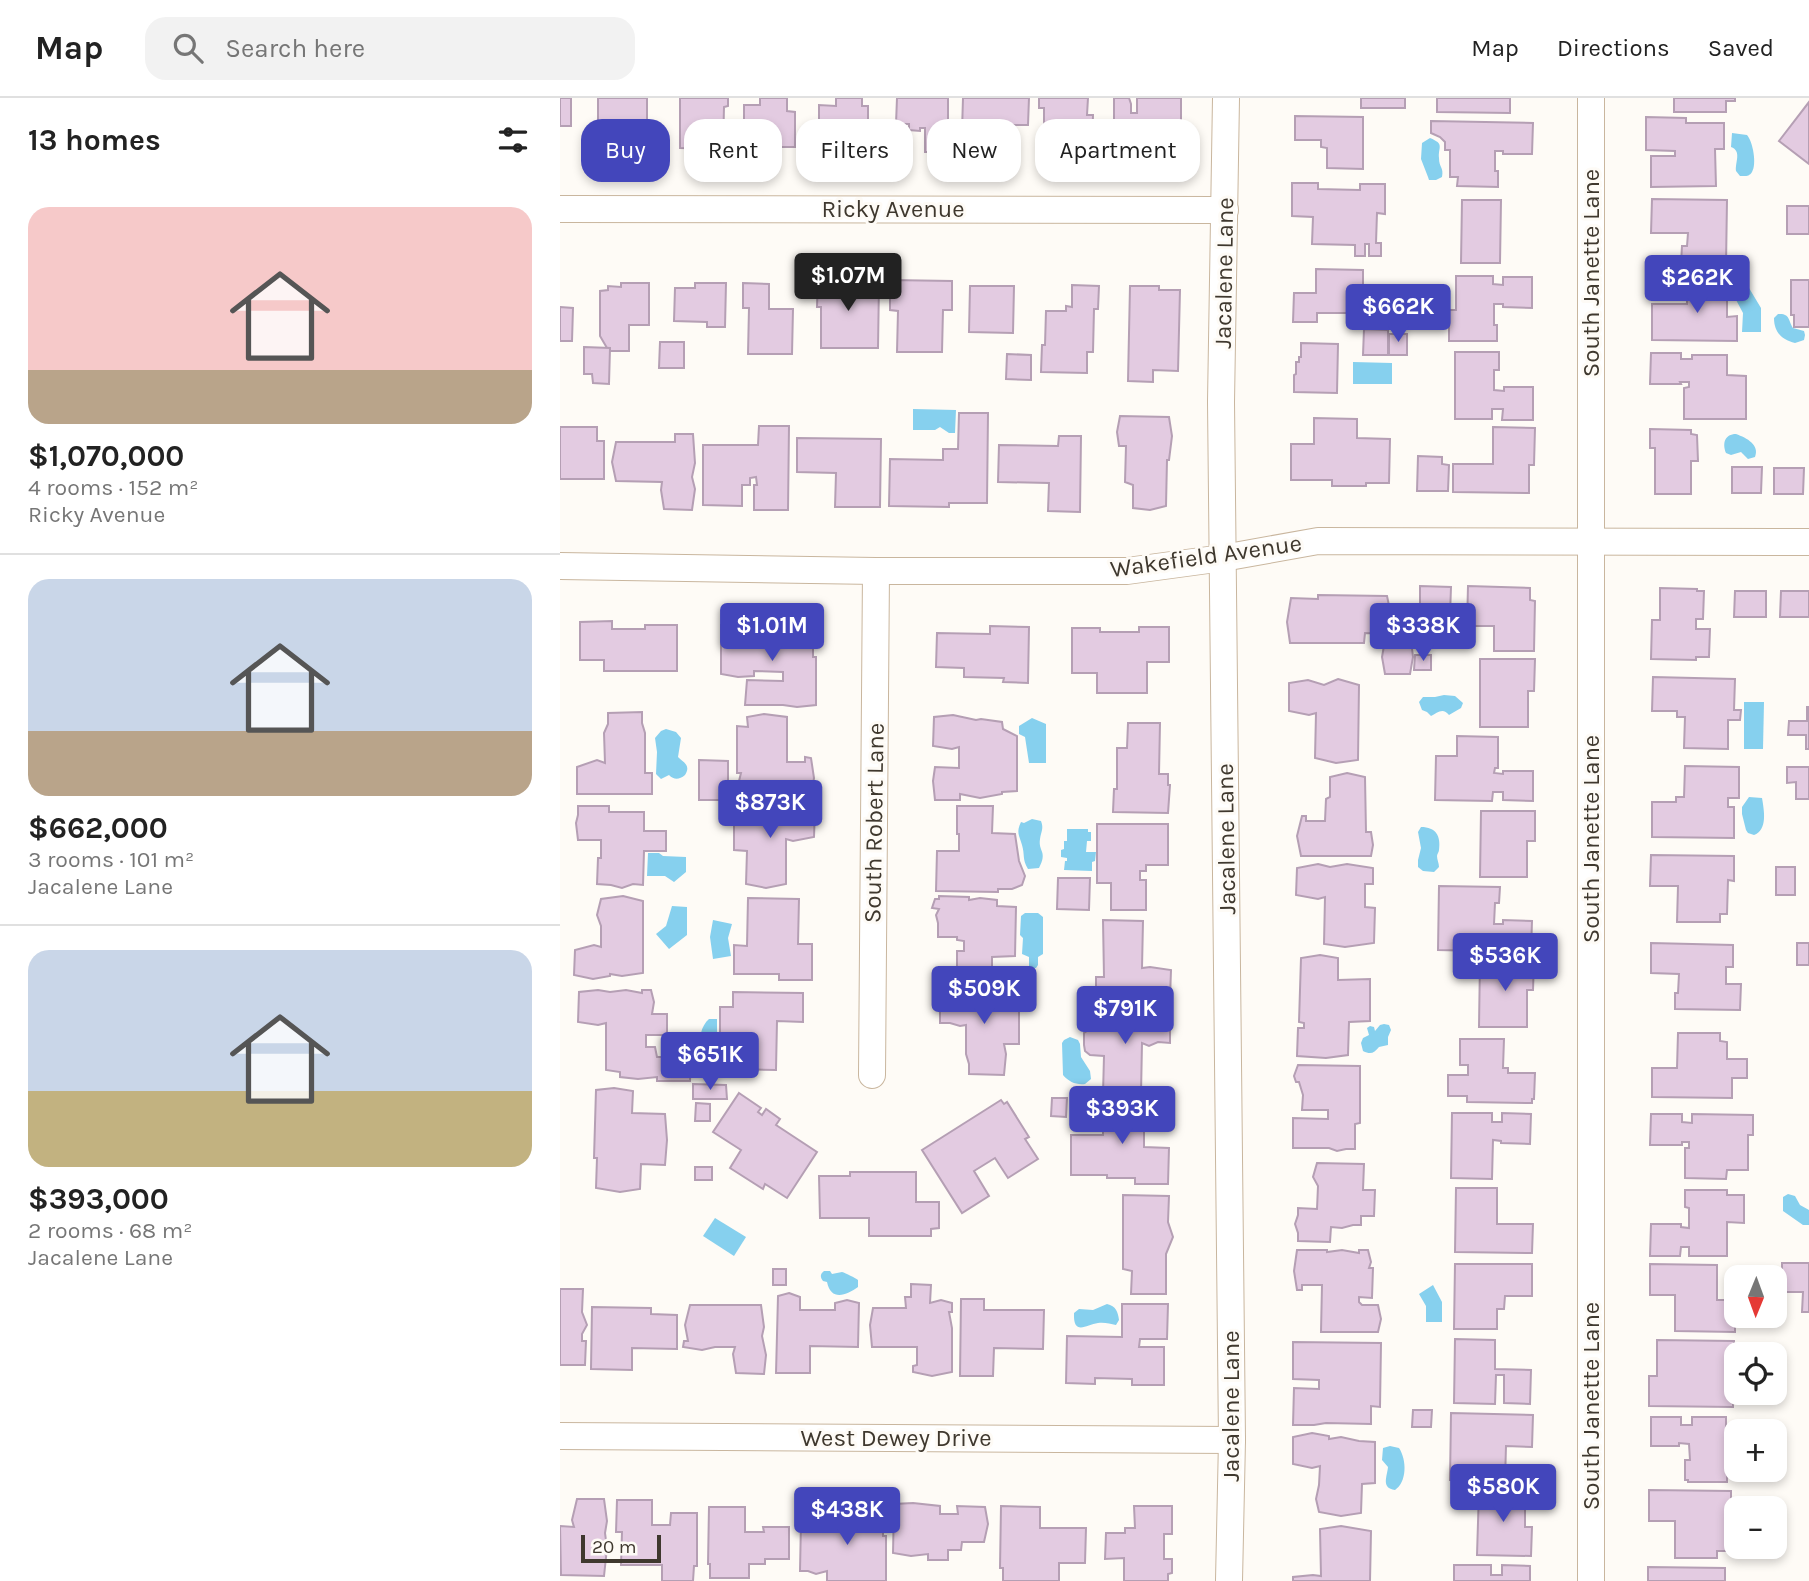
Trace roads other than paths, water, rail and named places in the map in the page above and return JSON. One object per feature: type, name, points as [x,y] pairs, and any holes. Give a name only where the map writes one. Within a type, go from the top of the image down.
[{"type":"street","name":"Jacalene Lane","points":[[1226,98],[1221,402],[1232,1440],[1229,1581]]},
{"type":"street","name":"South Janette Lane","points":[[1591,98],[1591,1581]]},
{"type":"street","name":"Ricky Avenue","points":[[560,209],[1225,210]]},
{"type":"street","name":"Wakefield Avenue","points":[[560,566],[876,571],[1127,571],[1318,541],[1809,542]]},
{"type":"street","name":"South Robert Lane","points":[[872,1075],[876,571]]},
{"type":"street","name":"West Dewey Drive","points":[[560,1436],[1232,1440]]},
{"type":"water","points":[[1732,133],[1747,135],[1751,143],[1754,164],[1748,175],[1740,176],[1736,171],[1737,154],[1731,147]]},
{"type":"water","points":[[1430,138],[1440,146],[1442,177],[1436,180],[1429,180],[1421,159],[1422,143]]},
{"type":"water","points":[[1749,288],[1761,308],[1761,332],[1742,332],[1743,313],[1734,296]]},
{"type":"water","points":[[1778,314],[1787,316],[1793,328],[1804,331],[1804,340],[1795,343],[1780,335],[1774,323]]},
{"type":"water","points":[[1353,362],[1392,363],[1392,384],[1353,384]]},
{"type":"water","points":[[913,409],[956,410],[955,433],[949,433],[940,427],[935,430],[913,430]]},
{"type":"water","points":[[1736,434],[1754,446],[1755,457],[1748,459],[1741,452],[1731,455],[1726,453],[1725,440]]},
{"type":"water","points":[[1455,696],[1463,703],[1461,708],[1449,715],[1442,711],[1431,716],[1422,710],[1419,702],[1423,697]]},
{"type":"water","points":[[1744,702],[1764,702],[1763,749],[1744,749]]},
{"type":"water","points":[[1032,718],[1046,724],[1046,763],[1029,763],[1025,737],[1019,734],[1019,726]]},
{"type":"water","points":[[666,729],[676,732],[681,738],[678,757],[686,764],[687,769],[685,775],[679,779],[669,775],[661,779],[656,774],[655,738]]},
{"type":"water","points":[[1749,797],[1762,798],[1764,808],[1763,824],[1754,835],[1746,830],[1742,814],[1742,807]]},
{"type":"water","points":[[1032,819],[1041,821],[1042,824],[1040,843],[1043,858],[1039,868],[1028,869],[1018,831],[1021,822]]},
{"type":"water","points":[[1421,827],[1434,831],[1438,837],[1439,867],[1434,872],[1423,871],[1418,867],[1421,848],[1418,832]]},
{"type":"water","points":[[1067,829],[1088,829],[1088,832],[1091,832],[1091,841],[1087,841],[1086,852],[1096,852],[1092,871],[1064,870],[1067,858],[1061,857],[1061,850],[1064,849],[1064,841],[1067,841]]},
{"type":"water","points":[[648,853],[686,857],[686,872],[674,882],[665,876],[647,876]]},
{"type":"water","points":[[672,906],[687,907],[687,935],[669,949],[656,934],[666,926]]},
{"type":"water","points":[[1025,913],[1038,913],[1043,917],[1043,954],[1038,957],[1036,968],[1030,968],[1029,957],[1022,954],[1021,916]]},
{"type":"water","points":[[713,920],[732,924],[728,938],[731,956],[713,959],[710,937]]},
{"type":"water","points":[[709,1019],[717,1019],[717,1036],[730,1055],[729,1065],[721,1073],[708,1064],[701,1049],[701,1033]]},
{"type":"water","points":[[1384,1024],[1389,1025],[1391,1030],[1388,1045],[1379,1047],[1372,1053],[1363,1051],[1361,1043],[1363,1038],[1369,1035],[1367,1028],[1374,1027],[1375,1031]]},
{"type":"water","points":[[1070,1037],[1078,1040],[1081,1057],[1090,1071],[1091,1079],[1085,1084],[1073,1083],[1063,1075],[1062,1043]]},
{"type":"water","points":[[1788,1194],[1795,1196],[1800,1205],[1809,1210],[1809,1225],[1803,1225],[1783,1211],[1783,1197]]},
{"type":"water","points":[[715,1218],[746,1237],[734,1256],[703,1236]]},
{"type":"water","points":[[824,1271],[848,1274],[858,1280],[858,1287],[844,1294],[836,1294],[821,1278]]},
{"type":"water","points":[[1433,1285],[1442,1302],[1442,1322],[1426,1322],[1426,1306],[1419,1294]]},
{"type":"water","points":[[1107,1304],[1113,1306],[1117,1312],[1119,1320],[1116,1325],[1076,1325],[1074,1313],[1079,1309],[1093,1310]]},
{"type":"water","points":[[1383,1448],[1399,1448],[1404,1464],[1402,1482],[1395,1490],[1386,1484],[1388,1467],[1382,1460]]}]
